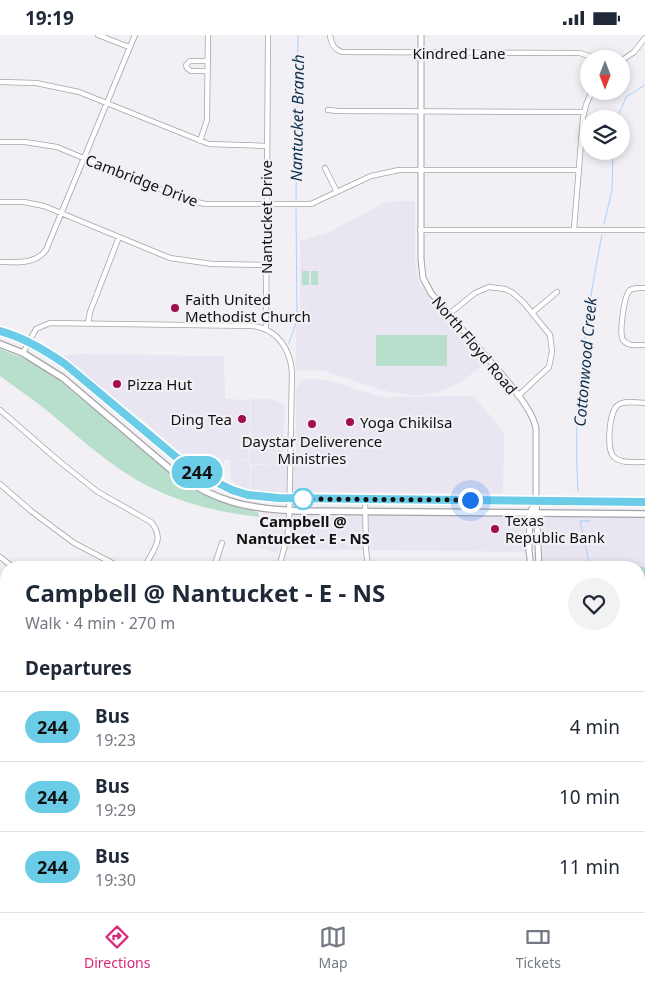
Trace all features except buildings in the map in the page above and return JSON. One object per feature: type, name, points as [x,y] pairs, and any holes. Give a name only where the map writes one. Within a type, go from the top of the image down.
[{"type":"main road","points":[[0,331],[48,352],[65,364],[176,457],[209,479],[248,495],[290,499],[645,502]]},
{"type":"main road","points":[[0,343],[23,353],[63,378],[176,474],[203,491],[235,504],[289,511],[645,514]]},
{"type":"main road","points":[[107,416],[116,406]]},
{"type":"main road","points":[[203,491],[209,479]]},
{"type":"main road","points":[[470,500],[470,512]]},
{"type":"street","points":[[98,35],[129,47]]},
{"type":"street","points":[[0,262],[28,262],[42,255],[62,214],[135,35]]},
{"type":"street","points":[[200,141],[207,120],[208,35]]},
{"type":"street","name":"Nantucket Drive","points":[[266,329],[268,35]]},
{"type":"street","name":"Kindred Lane","points":[[330,35],[330,41],[334,48],[342,52],[580,53]]},
{"type":"street","name":"North Floyd Road","points":[[421,35],[420,230],[424,278],[431,293],[518,396],[536,425],[538,561]]},
{"type":"street","points":[[630,55],[645,38]]},
{"type":"street","points":[[208,61],[190,61],[186,65],[188,70],[191,71],[208,71]]},
{"type":"street","points":[[0,83],[36,83],[64,88],[213,145],[267,146]]},
{"type":"street","points":[[328,110],[580,112]]},
{"type":"street","name":"Cambridge Drive","points":[[0,142],[25,142],[48,145],[85,158],[138,181],[200,203],[310,204],[380,173],[399,170],[579,170]]},
{"type":"street","points":[[574,229],[580,158]]},
{"type":"street","points":[[325,168],[337,192]]},
{"type":"street","points":[[0,202],[34,203],[170,258],[212,264],[266,265]]},
{"type":"street","points":[[420,230],[645,230]]},
{"type":"street","points":[[88,323],[90,312],[119,237]]},
{"type":"street","points":[[449,314],[475,293],[482,289],[495,287],[501,287],[513,293],[532,313],[552,340],[552,357],[549,367],[518,396]]},
{"type":"street","points":[[645,288],[630,290],[626,296],[622,334],[624,341],[630,345],[645,345]]},
{"type":"street","points":[[532,313],[557,292]]},
{"type":"street","points":[[23,353],[36,329],[45,324],[241,325],[266,329],[277,337],[285,347],[291,366],[290,499],[287,538],[280,561]]},
{"type":"street","points":[[645,403],[623,403],[615,408],[611,419],[609,447],[611,453],[619,460],[645,462]]},
{"type":"street","points":[[0,411],[98,492],[151,521],[156,529],[158,542],[148,561]]},
{"type":"street","points":[[0,485],[74,543],[108,561]]},
{"type":"street","points":[[365,499],[367,561]]},
{"type":"street","name":"North Floyd Road","points":[[530,561],[530,513],[536,501]]},
{"type":"street","points":[[216,561],[222,543]]},
{"type":"shaded area","points":[[415,201],[415,261],[420,286],[485,364],[461,382],[448,388],[430,394],[414,395],[389,392],[325,371],[296,370],[296,327],[300,317],[300,241],[328,233],[384,203]]},
{"type":"shaded area","points":[[76,354],[224,356],[225,399],[250,400],[249,459],[240,460],[250,461],[251,399],[272,399],[285,405],[283,465],[250,464],[250,489],[245,489],[231,480],[230,460],[224,460],[224,478],[208,472],[179,452],[146,423],[63,357]]},
{"type":"shaded area","points":[[303,380],[328,380],[381,397],[474,396],[502,430],[504,437],[503,493],[251,492],[251,465],[296,465],[296,388]]},
{"type":"shaded area","points":[[263,512],[297,514],[489,515],[525,518],[526,552],[279,549],[277,553],[257,547],[262,531]]},
{"type":"shaded area","points":[[545,516],[645,517],[645,561],[542,561],[541,520]]},
{"type":"green space","points":[[302,271],[309,271],[309,285],[302,285]]},
{"type":"green space","points":[[311,271],[318,271],[318,285],[311,285]]},
{"type":"green space","points":[[376,335],[447,335],[447,366],[376,366]]},
{"type":"green space","points":[[0,349],[35,363],[54,376],[185,485],[221,501],[258,512],[259,517],[215,510],[187,502],[160,492],[117,468],[40,405],[0,376]]},
{"type":"waterway","name":"Nantucket Branch","points":[[296,202],[298,35]]},
{"type":"waterway","name":"Cottonwood Creek","points":[[621,110],[626,97],[645,85]]},
{"type":"waterway","name":"Cottonwood Creek","points":[[604,224],[612,190],[613,160]]},
{"type":"waterway","name":"Nantucket Branch","points":[[289,343],[297,320],[296,209]]},
{"type":"waterway","name":"Cottonwood Creek","points":[[578,491],[577,427],[582,362],[602,235]]},
{"type":"waterway","name":"Cottonwood Creek","points":[[589,561],[580,521],[590,521]]},
{"type":"bus line","name":"244","points":[[0,331],[48,352],[187,465],[224,487],[248,495],[278,498],[645,502]]},
{"type":"place","name":"Faith United Methodist Church","points":[[175,308]]},
{"type":"place","name":"Pizza Hut","points":[[117,384]]},
{"type":"place","name":"Ding Tea","points":[[242,419]]},
{"type":"place","name":"Yoga Chikilsa","points":[[350,422]]},
{"type":"place","name":"Daystar Deliverence Ministries","points":[[312,424]]},
{"type":"place","name":"Campbell @ Nantucket - E - NS","points":[[303,499]]},
{"type":"place","name":"Texas Republic Bank","points":[[495,529]]},
{"type":"route","points":[[303,499],[470,500]]}]
